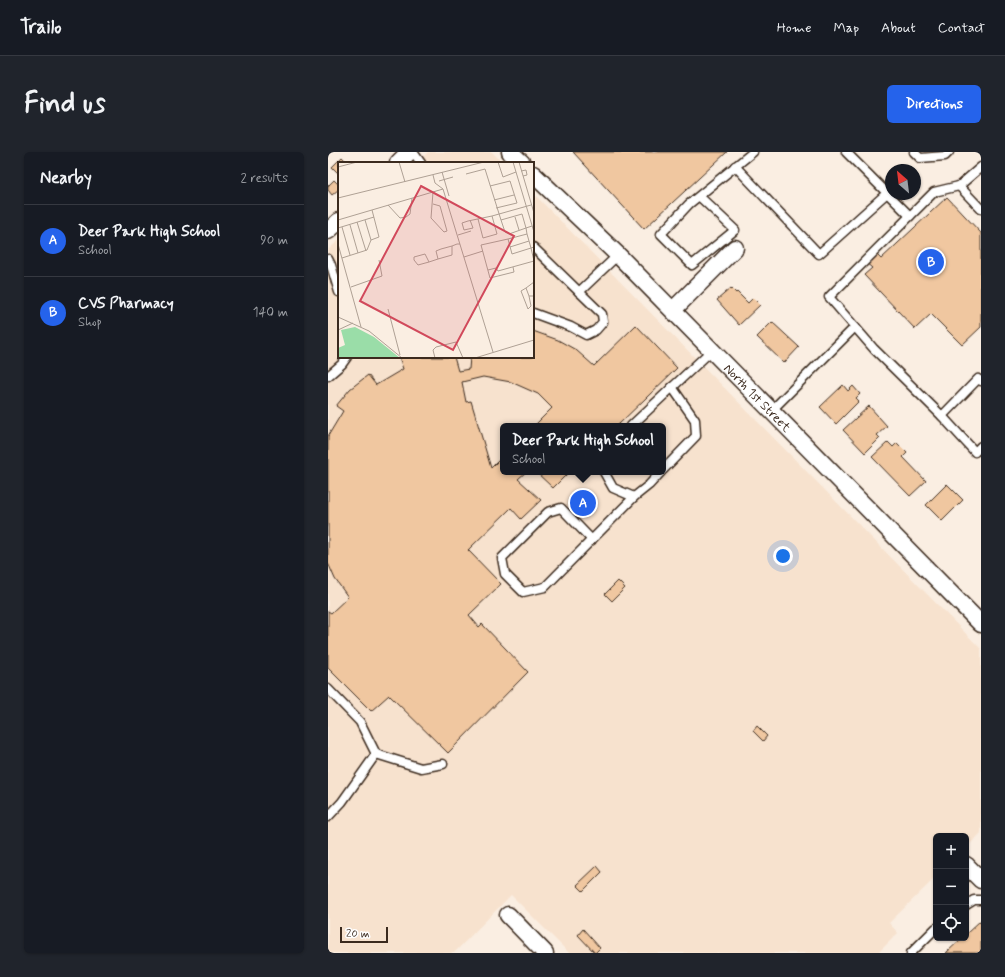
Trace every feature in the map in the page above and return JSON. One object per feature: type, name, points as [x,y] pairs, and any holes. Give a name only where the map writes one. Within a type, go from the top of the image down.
[{"type":"street","points":[[399,162],[409,152]]},
{"type":"street","points":[[510,152],[521,162]]},
{"type":"street","name":"North 1st Street","points":[[534,175],[673,310],[981,624]]},
{"type":"street","points":[[328,231],[338,222]]},
{"type":"street","points":[[673,310],[735,248]]},
{"type":"street","points":[[969,868],[981,880]]},
{"type":"street","points":[[508,915],[545,953]]},
{"type":"lane","points":[[413,152],[420,162]]},
{"type":"lane","points":[[699,196],[735,230],[692,265],[661,234],[689,204],[753,152]]},
{"type":"lane","points":[[846,152],[885,191]]},
{"type":"lane","points":[[914,152],[920,158],[945,156],[949,152]]},
{"type":"lane","points":[[736,166],[819,254],[885,195]]},
{"type":"lane","points":[[981,167],[959,186],[934,192],[828,297],[874,348],[942,416],[975,452],[981,446]]},
{"type":"lane","points":[[959,186],[981,209]]},
{"type":"lane","points":[[894,200],[910,216]]},
{"type":"lane","points":[[534,248],[602,314],[603,322],[596,330],[586,335],[571,327],[534,313]]},
{"type":"lane","points":[[579,292],[618,255]]},
{"type":"lane","points":[[328,259],[338,289]]},
{"type":"lane","points":[[772,410],[855,327]]},
{"type":"lane","points":[[634,423],[712,350]]},
{"type":"lane","points":[[328,376],[342,364],[346,358]]},
{"type":"lane","points":[[942,416],[978,379],[981,381]]},
{"type":"lane","points":[[666,467],[696,436],[695,420],[672,387]]},
{"type":"lane","points":[[606,475],[613,488],[634,497]]},
{"type":"lane","points":[[592,540],[561,508],[548,512],[502,558],[505,574],[523,592],[545,587],[658,475]]},
{"type":"lane","points":[[328,689],[360,722],[376,754],[421,768],[443,764]]},
{"type":"lane","points":[[328,817],[342,802],[376,754]]},
{"type":"lane","points":[[969,903],[974,900],[981,900]]},
{"type":"lane","points":[[911,953],[933,931]]},
{"type":"shaded area","points":[[428,152],[492,152],[502,162],[418,162]]},
{"type":"shaded area","points":[[534,194],[981,649],[981,833],[969,845],[969,833],[933,833],[933,880],[889,923],[898,933],[878,953],[569,953],[511,895],[454,953],[328,953],[328,250],[338,241],[338,358],[534,358]]},
{"type":"building","points":[[573,152],[727,152],[644,229]]},
{"type":"building","points":[[342,157],[347,162],[338,162],[338,173],[332,167]]},
{"type":"building","points":[[334,180],[338,184],[338,190],[332,195],[328,190],[328,186]]},
{"type":"building","points":[[947,197],[981,233],[981,327],[962,345],[931,314],[915,329],[864,275],[872,268],[865,262],[875,253],[881,259]]},
{"type":"building","points":[[731,288],[748,303],[753,298],[760,305],[739,325],[717,300]]},
{"type":"building","points":[[772,322],[799,347],[784,363],[757,337]]},
{"type":"building","points":[[636,325],[677,368],[620,423],[537,423],[552,408],[538,394],[511,382],[483,377],[462,382],[466,402],[471,401],[491,468],[500,459],[500,475],[523,475],[518,479],[541,500],[521,519],[511,508],[468,550],[501,584],[469,615],[479,627],[482,624],[528,672],[448,753],[389,695],[371,711],[328,668],[328,611],[331,613],[348,597],[335,579],[328,563],[328,436],[343,411],[336,406],[350,389],[368,375],[376,385],[403,369],[399,358],[454,358],[458,371],[469,369],[470,358],[534,358],[534,331],[558,340],[576,350],[594,366]]},
{"type":"building","points":[[843,385],[848,391],[853,386],[860,394],[856,398],[859,401],[836,424],[820,407]]},
{"type":"building","points":[[869,406],[887,426],[877,435],[880,438],[865,453],[843,430]]},
{"type":"building","points":[[888,442],[893,447],[897,443],[907,453],[903,457],[926,481],[910,496],[872,457]]},
{"type":"building","points":[[539,475],[566,475],[553,488]]},
{"type":"building","points":[[947,484],[963,500],[942,521],[926,505]]},
{"type":"building","points":[[618,581],[625,588],[612,601],[605,594]]},
{"type":"building","points":[[757,726],[767,736],[763,741],[753,731]]},
{"type":"building","points":[[597,866],[602,872],[583,891],[577,885]]},
{"type":"building","points":[[981,920],[981,953],[946,953],[959,941],[969,941],[969,931]]},
{"type":"building","points":[[583,929],[600,948],[595,953],[578,935]]},
{"type":"place","name":"CVS Pharmacy","points":[[931,262]]},
{"type":"place","name":"Deer Park High School","points":[[583,503]]}]
